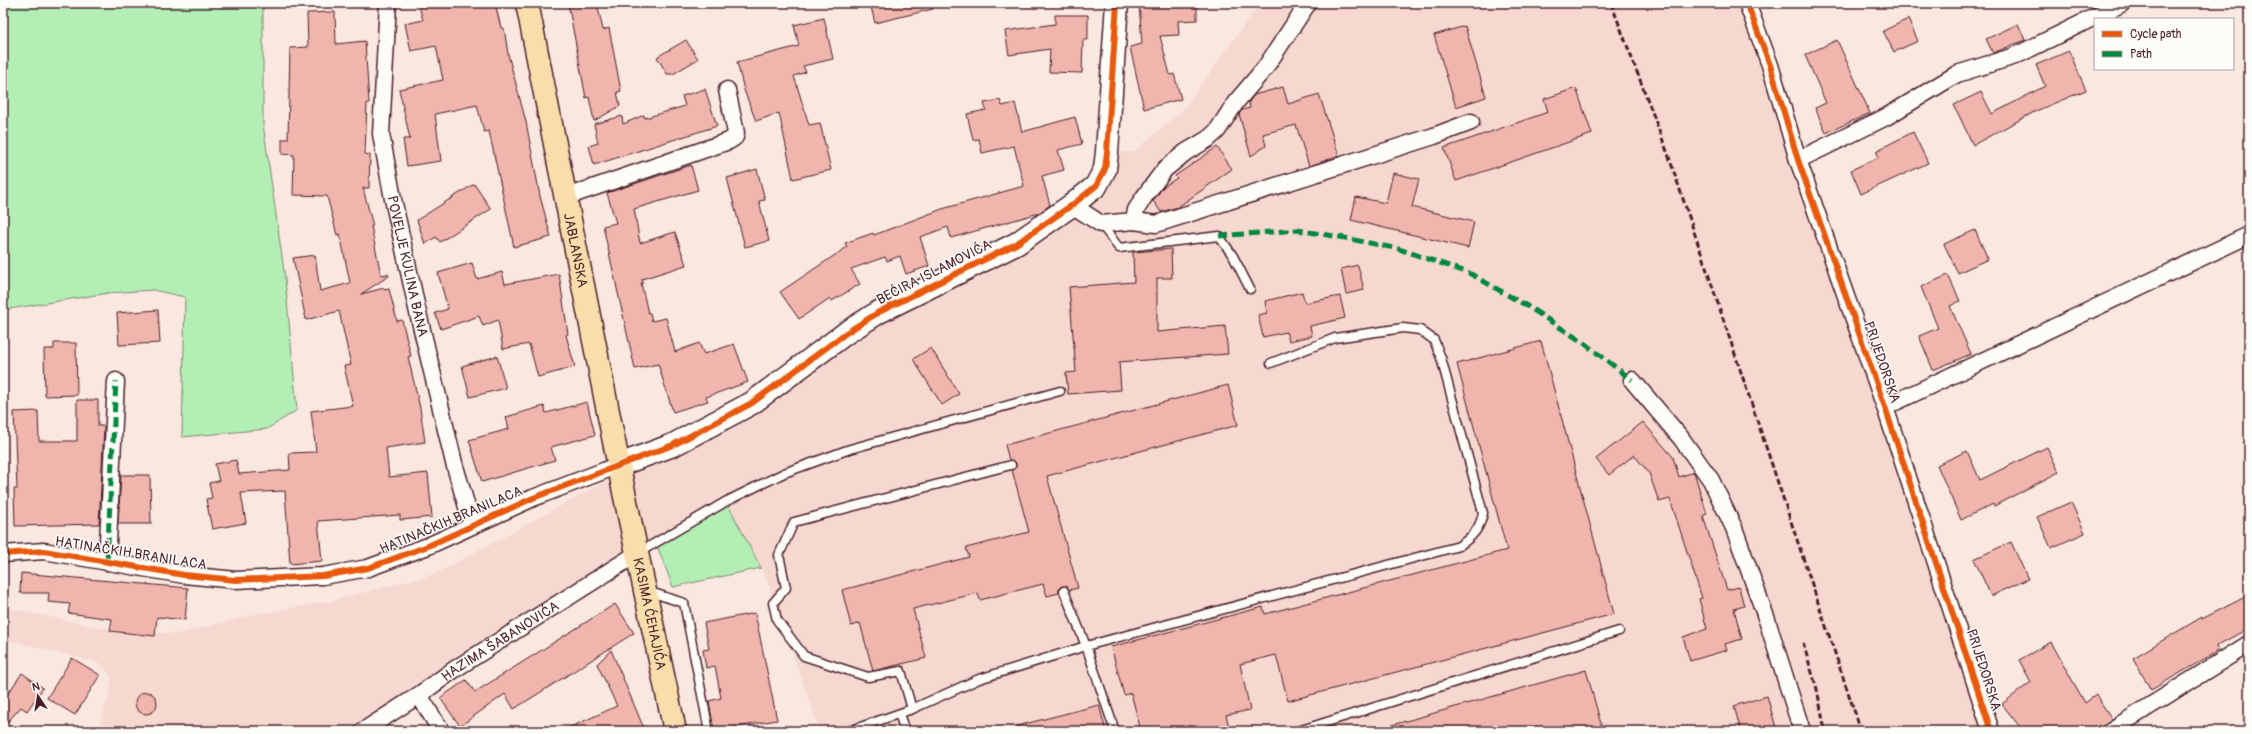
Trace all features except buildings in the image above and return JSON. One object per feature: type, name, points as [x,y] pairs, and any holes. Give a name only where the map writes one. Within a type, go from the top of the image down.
[{"type":"main road","name":"JABLANSKA","points":[[527,3],[625,497]]},
{"type":"main road","name":"KASIMA ĆEHAJIĆA","points":[[625,497],[675,731]]},
{"type":"street","name":"POVELJE KULINA BANA","points":[[388,3],[381,134],[393,199],[418,313],[454,463],[472,524]]},
{"type":"street","name":"BEĆIRA ISLAMOVIĆA","points":[[619,465],[672,445],[752,403],[846,333],[879,312],[1016,244],[1072,205],[1096,186],[1105,169],[1117,3]]},
{"type":"street","points":[[1134,221],[1136,210],[1165,169],[1186,152],[1208,139],[1217,131],[1236,102],[1265,68],[1308,3]]},
{"type":"street","name":"PRIJEDORSKA","points":[[1747,3],[1770,65],[1798,160],[1885,406],[1991,731]]},
{"type":"street","points":[[1798,160],[1886,117],[1957,74],[2015,56],[2123,3]]},
{"type":"street","points":[[566,197],[730,141],[735,137],[736,133],[727,90]]},
{"type":"street","points":[[1072,205],[1101,224],[1134,221],[1156,224],[1434,136],[1471,122]]},
{"type":"street","points":[[1885,406],[2249,235]]},
{"type":"street","points":[[1632,380],[1681,438],[1711,480],[1734,528],[1767,620],[1802,731]]},
{"type":"street","points":[[106,562],[116,381]]},
{"type":"street","name":"HATINAČKIH BRANILACA","points":[[3,554],[44,551],[184,575],[236,580],[322,576],[368,568],[428,546],[472,524],[533,498],[619,465]]},
{"type":"street","name":"HAZIMA ŠABANOVIĆA","points":[[363,731],[419,695],[455,669],[638,553]]},
{"type":"street","points":[[2110,731],[2247,645]]},
{"type":"street","points":[[419,695],[441,731]]},
{"type":"lane","points":[[1101,224],[1119,248],[1219,236],[1250,288]]},
{"type":"lane","points":[[850,731],[912,709],[979,679],[1086,646],[1459,546],[1472,537],[1481,524],[1483,513],[1441,358],[1434,340],[1420,330],[1402,328],[1335,338],[1271,363]]},
{"type":"lane","points":[[638,553],[727,501],[784,473],[850,449],[1060,391]]},
{"type":"lane","points":[[912,709],[901,671],[868,677],[804,656],[777,620],[773,603],[786,588],[779,555],[794,522],[1011,465]]},
{"type":"lane","points":[[646,591],[684,603],[709,731]]},
{"type":"lane","points":[[1064,592],[1086,646],[1115,731]]},
{"type":"lane","points":[[1303,730],[1619,631]]},
{"type":"lane","points":[[899,714],[905,731]]},
{"type":"shaded area","points":[[1260,3],[1747,3],[1991,731],[820,731],[766,578],[727,503],[638,553],[363,731],[98,731],[110,691],[111,679],[106,669],[100,664],[88,660],[3,639],[3,607],[102,628],[178,634],[257,614],[331,601],[435,574],[673,445],[1072,205],[1107,152],[1134,152],[1184,109]]},
{"type":"green space","points":[[3,3],[263,3],[263,124],[285,278],[297,410],[267,429],[182,437],[185,297],[153,290],[108,293],[3,310]]},
{"type":"green space","points":[[727,503],[761,568],[673,587],[656,543]]},
{"type":"railway","points":[[1611,3],[1668,154],[1861,731]]},
{"type":"railway","points":[[1803,643],[1817,689],[1825,731]]},
{"type":"marked path","points":[[1219,236],[1297,230],[1399,249],[1469,273],[1527,306],[1584,343],[1632,380]]},
{"type":"marked path","points":[[107,562],[116,381]]},
{"type":"cycle path","points":[[3,554],[44,551],[184,575],[236,580],[323,576],[368,568],[428,546],[533,498],[673,445],[752,403],[846,333],[879,312],[1016,244],[1072,205],[1096,186],[1105,169],[1107,152],[1117,3]]},
{"type":"cycle path","points":[[1747,3],[1770,65],[1798,160],[1885,407],[1991,731]]}]
